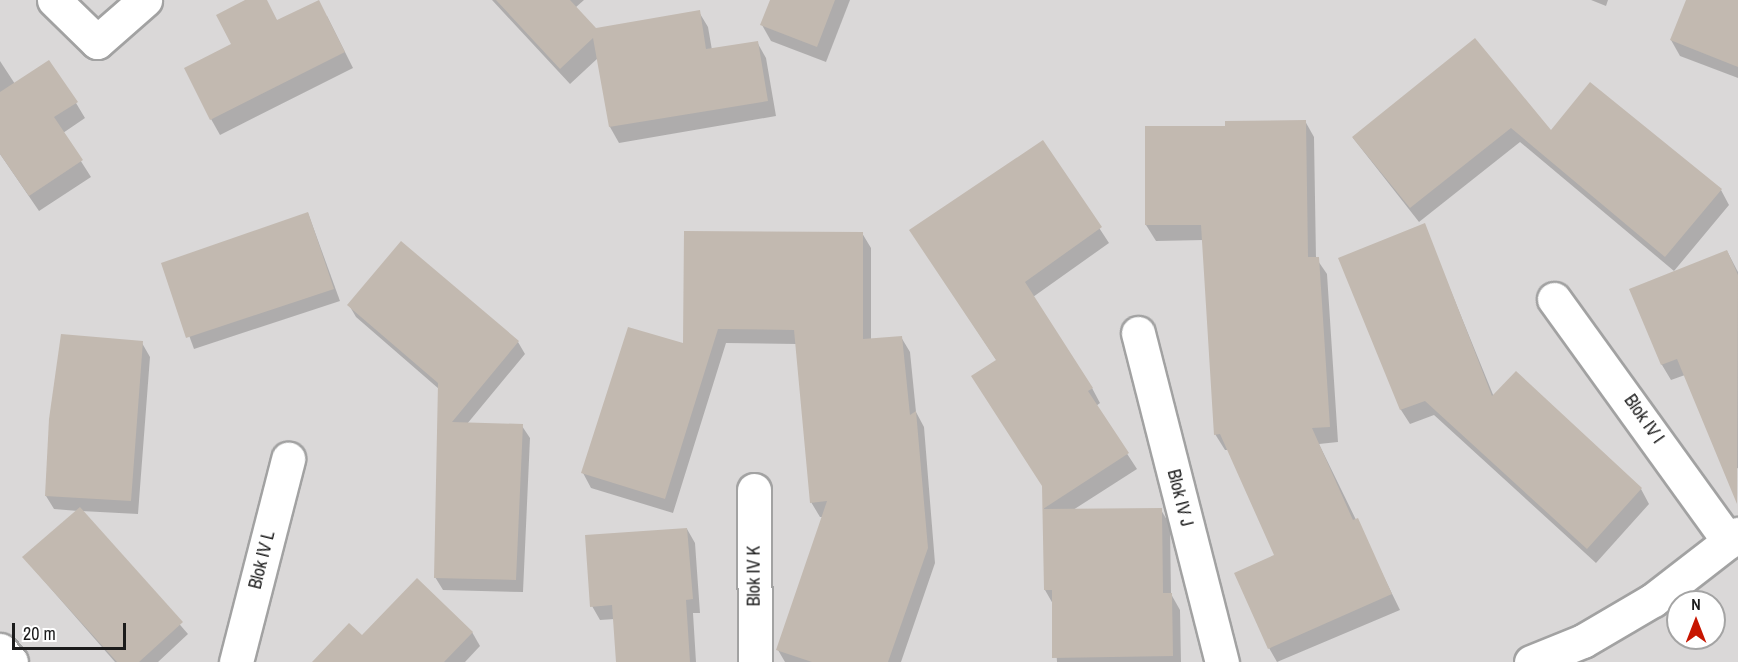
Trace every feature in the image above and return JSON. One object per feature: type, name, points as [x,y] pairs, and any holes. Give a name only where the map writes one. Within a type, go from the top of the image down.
[{"type":"street","points":[[54,0],[97,42],[144,0]]},
{"type":"street","name":"Blok IV I","points":[[1554,299],[1734,538]]},
{"type":"street","name":"Blok IV J","points":[[1138,333],[1222,662]]},
{"type":"street","name":"Blok IV L","points":[[236,662],[288,459]]},
{"type":"street","name":"Blok IV K","points":[[754,490],[755,662]]},
{"type":"street","points":[[1531,662],[1583,641],[1653,600],[1734,538]]},
{"type":"shaded area","points":[[0,0],[1738,0],[1738,662],[0,662]]},
{"type":"building","points":[[245,0],[267,0],[277,20],[319,0],[345,52],[210,120],[184,68],[231,44],[216,15]]},
{"type":"building","points":[[496,0],[570,0],[596,28],[700,10],[706,49],[758,41],[768,101],[609,127],[593,38],[560,69]]},
{"type":"building","points":[[770,0],[835,0],[817,47],[760,25]]},
{"type":"building","points":[[1686,0],[1738,0],[1738,67],[1670,40]]},
{"type":"building","points":[[1475,38],[1551,130],[1590,82],[1722,189],[1665,257],[1511,128],[1410,208],[1352,137]]},
{"type":"building","points":[[49,60],[78,102],[54,117],[83,160],[29,196],[0,154],[0,92]]},
{"type":"building","points":[[1306,120],[1308,257],[1319,257],[1330,427],[1312,428],[1353,520],[1358,518],[1392,594],[1268,649],[1234,573],[1274,555],[1220,434],[1214,435],[1201,225],[1145,225],[1145,126],[1225,126],[1225,121]]},
{"type":"building","points":[[1043,140],[1102,227],[1025,282],[1093,388],[1088,391],[1129,453],[1043,509],[1162,508],[1163,593],[1172,593],[1173,656],[1052,658],[1052,590],[1044,590],[1042,486],[971,376],[996,360],[909,230]]},
{"type":"building","points":[[308,212],[334,289],[186,338],[161,263]]},
{"type":"building","points":[[1425,223],[1492,396],[1516,371],[1642,488],[1587,549],[1425,401],[1400,410],[1338,258]]},
{"type":"building","points":[[684,231],[863,232],[863,339],[902,336],[910,415],[916,411],[928,548],[888,662],[812,662],[776,650],[827,501],[810,503],[794,330],[718,329],[665,499],[581,473],[628,327],[683,343]]},
{"type":"building","points":[[401,241],[519,341],[452,422],[523,424],[516,580],[434,578],[438,383],[347,305]]},
{"type":"building","points":[[1727,250],[1738,275],[1737,504],[1677,359],[1661,365],[1629,289]]},
{"type":"building","points":[[61,334],[143,341],[131,501],[45,496],[49,419]]},
{"type":"building","points":[[80,507],[183,622],[139,662],[117,662],[22,557]]},
{"type":"building","points":[[687,528],[693,599],[686,600],[690,662],[616,662],[612,605],[590,607],[585,535]]},
{"type":"building","points":[[417,578],[473,632],[444,662],[312,662],[349,623],[362,635]]}]
